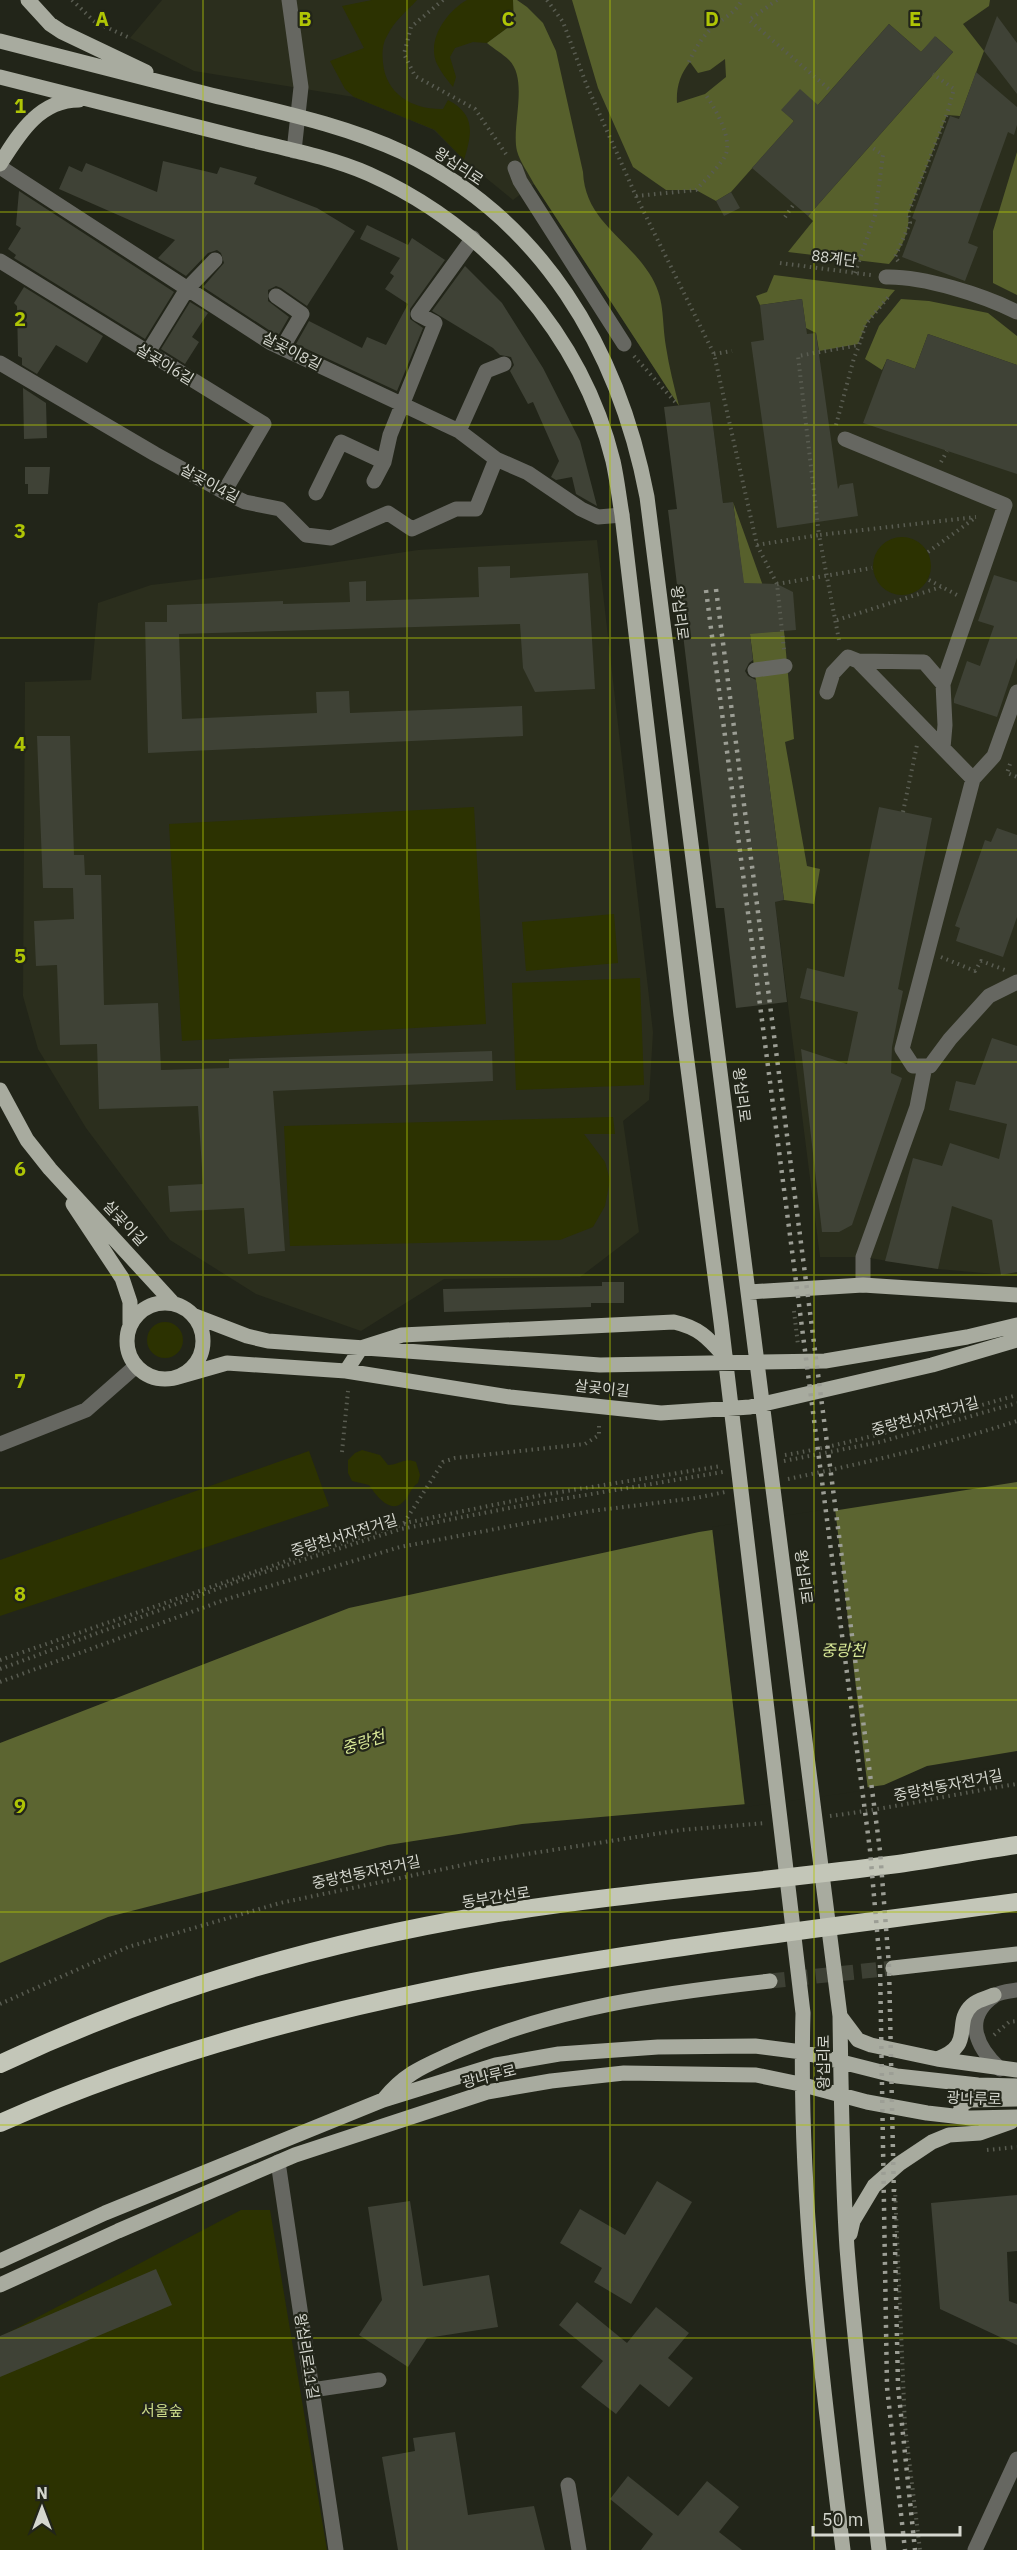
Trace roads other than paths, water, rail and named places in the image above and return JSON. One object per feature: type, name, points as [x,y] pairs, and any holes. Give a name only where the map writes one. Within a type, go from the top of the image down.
[{"type":"highway","name":"동부간선로","points":[[0,2064],[79,2029],[216,1980],[302,1955],[390,1934],[486,1916],[899,1864],[1017,1845]]},
{"type":"highway","points":[[0,2123],[104,2079],[177,2055],[290,2022],[466,1983],[609,1957],[1017,1902]]},
{"type":"main road","points":[[28,0],[50,24],[62,32],[173,85]]},
{"type":"main road","name":"왕십리로","points":[[0,41],[299,117],[370,139],[402,152],[461,187],[504,222],[540,258],[568,294],[603,356],[623,403],[635,438],[647,497],[840,2016],[847,2246],[856,2355],[879,2550]]},
{"type":"main road","name":"왕십리로","points":[[0,77],[345,165],[392,185],[426,204],[472,238],[517,282],[537,306],[564,344],[587,388],[613,461],[622,515],[681,1016],[722,1322],[803,2013],[800,2084],[808,2214],[819,2346],[843,2550]]},
{"type":"main road","points":[[0,166],[22,129],[37,115],[70,100],[92,100]]},
{"type":"main road","name":"살곶이길","points":[[0,1090],[27,1140],[50,1169],[173,1303]]},
{"type":"main road","name":"살곶이길","points":[[50,1169],[122,1278],[130,1302],[130,1324]]},
{"type":"main road","points":[[749,1292],[863,1285],[1017,1295]]},
{"type":"main road","points":[[160,1302],[173,1303],[186,1308],[195,1316],[201,1326],[204,1339],[203,1351],[193,1367],[178,1377],[155,1378],[136,1366],[127,1346],[130,1324],[137,1314],[148,1306],[160,1302]]},
{"type":"main road","name":"살곶이길","points":[[195,1316],[247,1336],[268,1341],[600,1365],[825,1360],[967,1337],[1017,1325]]},
{"type":"main road","points":[[346,1371],[361,1348],[402,1335],[674,1322],[692,1326],[706,1336],[726,1358]]},
{"type":"main road","name":"살곶이길","points":[[178,1377],[227,1364],[346,1371],[510,1397],[661,1413],[750,1407],[932,1365],[1017,1340]]},
{"type":"main road","points":[[893,1968],[1017,1954]]},
{"type":"main road","points":[[383,2100],[399,2081],[423,2067],[485,2039],[518,2028],[645,1996],[770,1981]]},
{"type":"main road","points":[[937,2059],[951,2054],[958,2046],[965,2017],[973,2003],[994,1995]]},
{"type":"main road","points":[[840,2016],[858,2040],[871,2045],[937,2059],[1017,2070]]},
{"type":"main road","name":"광나루로","points":[[0,2261],[105,2213],[383,2100],[496,2065],[559,2054],[658,2047],[755,2046],[802,2052],[897,2076],[928,2081],[1017,2086]]},
{"type":"main road","name":"광나루로","points":[[0,2285],[278,2162],[487,2092],[551,2081],[624,2073],[756,2075],[894,2108],[960,2117],[1017,2119]]},
{"type":"main road","points":[[960,2117],[961,2105],[970,2100],[1017,2099]]},
{"type":"main road","points":[[847,2246],[853,2221],[874,2186],[899,2164],[932,2142],[949,2135],[980,2133],[1017,2119]]},
{"type":"street","points":[[289,0],[302,87],[294,151]]},
{"type":"street","name":"살곶이8길","points":[[0,166],[187,289],[282,348],[459,431],[496,459],[528,473],[581,509],[598,517],[622,515]]},
{"type":"street","points":[[515,168],[520,181],[624,344]]},
{"type":"street","points":[[374,481],[384,462],[390,435],[435,323],[418,314],[472,238]]},
{"type":"street","points":[[147,354],[187,289],[215,260]]},
{"type":"street","name":"살곶이6길","points":[[0,261],[147,354],[264,424],[224,492]]},
{"type":"street","points":[[886,277],[907,277],[998,302],[1017,312]]},
{"type":"street","points":[[276,296],[302,314],[282,348]]},
{"type":"street","name":"살곶이4길","points":[[0,363],[224,492],[245,502],[280,508],[306,535],[332,538],[388,513],[412,530],[456,509],[476,508],[496,459]]},
{"type":"street","points":[[459,431],[486,371],[504,364]]},
{"type":"street","points":[[845,439],[1005,505],[943,684],[945,725],[943,748]]},
{"type":"street","points":[[316,493],[341,442],[384,462]]},
{"type":"street","points":[[827,692],[833,673],[848,657],[858,661],[924,662],[943,684]]},
{"type":"street","points":[[858,661],[973,779]]},
{"type":"street","points":[[755,670],[785,666]]},
{"type":"street","points":[[1012,977],[989,996],[950,1039],[930,1066],[913,1066],[902,1048],[973,779],[994,756],[1017,692]]},
{"type":"street","points":[[863,1285],[863,1257],[917,1107],[925,1066]]},
{"type":"street","points":[[0,1444],[86,1410],[136,1366]]},
{"type":"street","points":[[1000,2069],[976,2039],[976,2020],[994,1995],[1017,1990]]},
{"type":"street","name":"왕십리로11길","points":[[278,2162],[336,2550]]},
{"type":"street","points":[[312,2390],[379,2380]]},
{"type":"street","points":[[975,2550],[1017,2459]]},
{"type":"street","points":[[568,2485],[579,2550]]},
{"type":"water","name":"중랑천","points":[[1017,1482],[1017,1751],[927,1766],[884,1785],[747,1804],[522,1824],[388,1845],[108,1917],[0,1963],[0,1743],[349,1608],[699,1532]]},
{"type":"tunnel","points":[[770,1981],[893,1968]]},
{"type":"railway","points":[[716,589],[880,1851],[889,1966],[898,2386],[915,2550]]},
{"type":"railway","points":[[706,590],[870,1850],[880,1965],[887,2387],[905,2550]]},
{"type":"park label","name":"서울숲","points":[[162,2410]]}]
